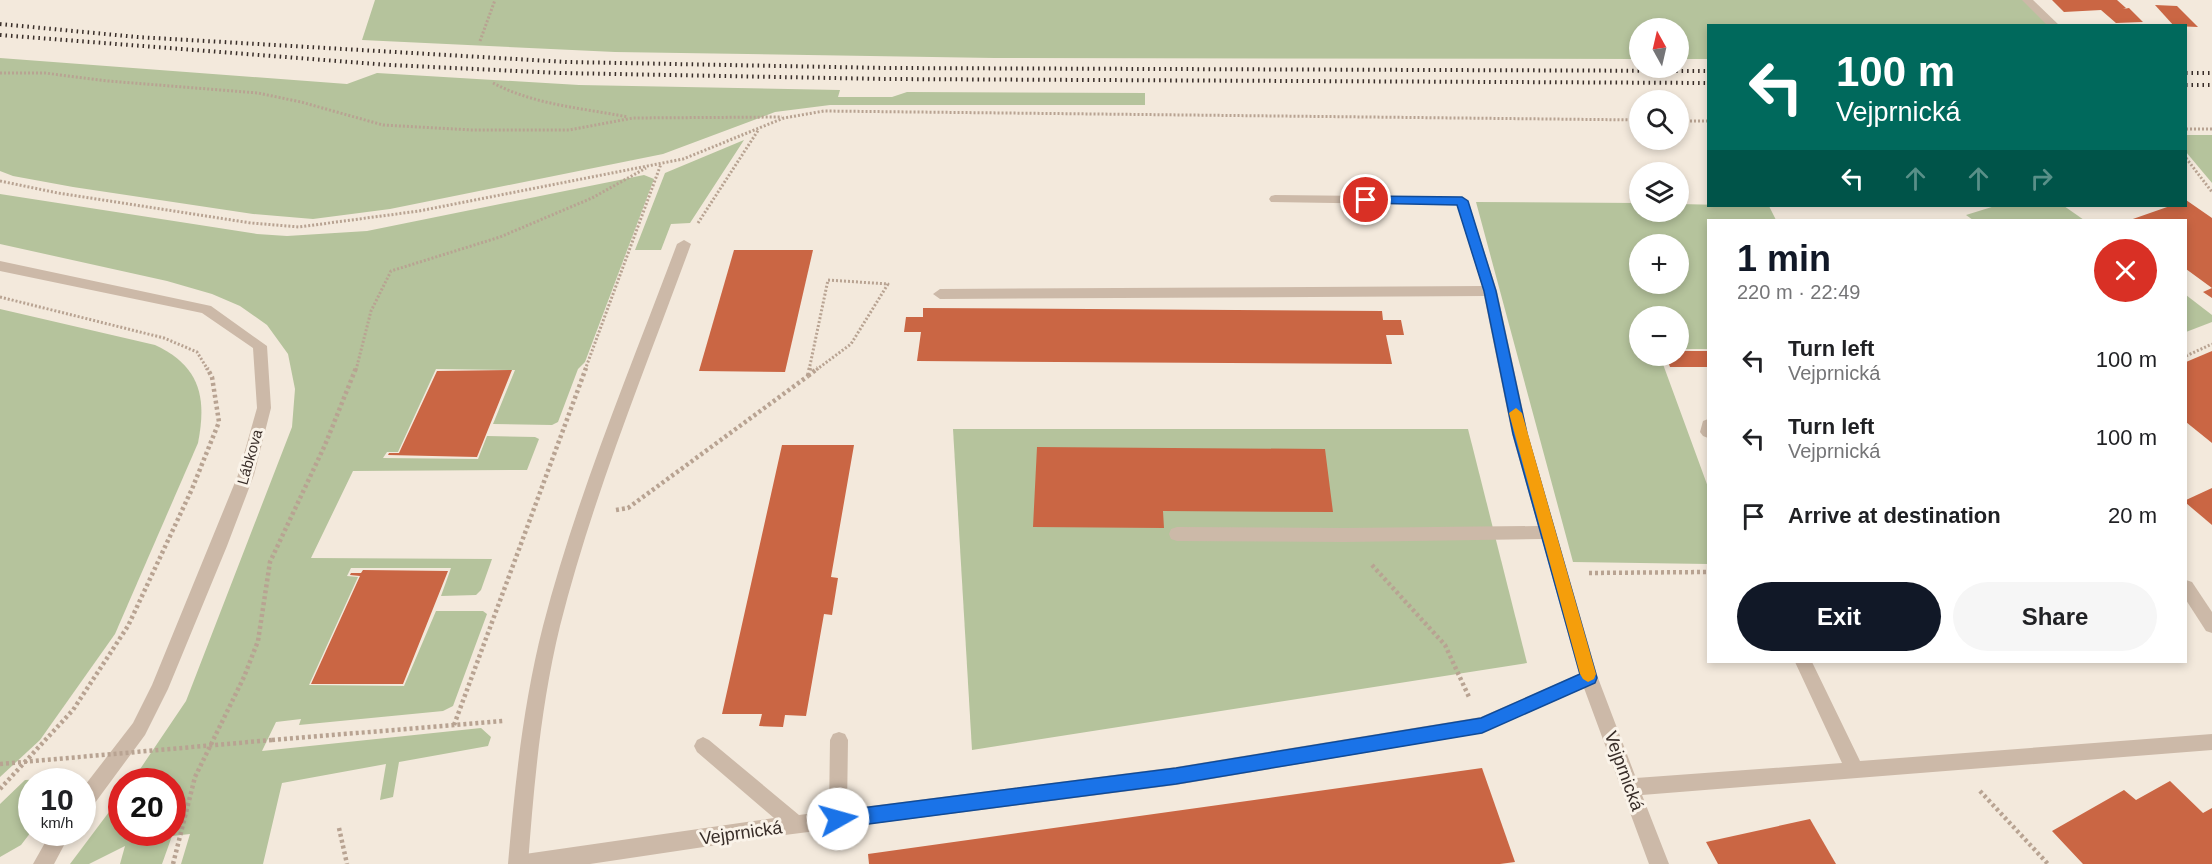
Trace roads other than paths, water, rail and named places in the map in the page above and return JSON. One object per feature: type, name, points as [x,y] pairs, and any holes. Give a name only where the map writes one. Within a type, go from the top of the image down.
[{"type":"street","points":[[2027,0],[2055,22]]},
{"type":"street","name":"Vejprnická","points":[[1275,199],[1462,201],[1490,291],[1520,434],[1589,678],[1659,864]]},
{"type":"street","points":[[518,864],[533,719],[560,596],[684,244]]},
{"type":"street","name":"Lábkova","points":[[0,266],[206,309],[260,346],[264,408],[246,475],[231,516],[159,689],[139,729],[96,786]]},
{"type":"street","points":[[940,294],[1490,291]]},
{"type":"street","points":[[1177,534],[1345,535],[1548,532]]},
{"type":"street","points":[[2187,588],[2212,626]]},
{"type":"street","points":[[1803,663],[1854,769]]},
{"type":"street","name":"Vejprnická","points":[[525,864],[838,819],[1176,776],[1482,725],[1589,678]]},
{"type":"street","points":[[838,819],[839,740]]},
{"type":"street","points":[[1630,787],[2212,742]]},
{"type":"street","points":[[703,746],[797,825]]},
{"type":"street","points":[[43,864],[54,846]]},
{"type":"railway","points":[[0,24],[137,37],[567,62],[886,68],[1707,71]]},
{"type":"railway","points":[[0,35],[389,65],[561,73],[886,79],[1707,83]]},
{"type":"railway","points":[[2187,73],[2212,73]]},
{"type":"railway","points":[[2187,85],[2212,85]]}]
